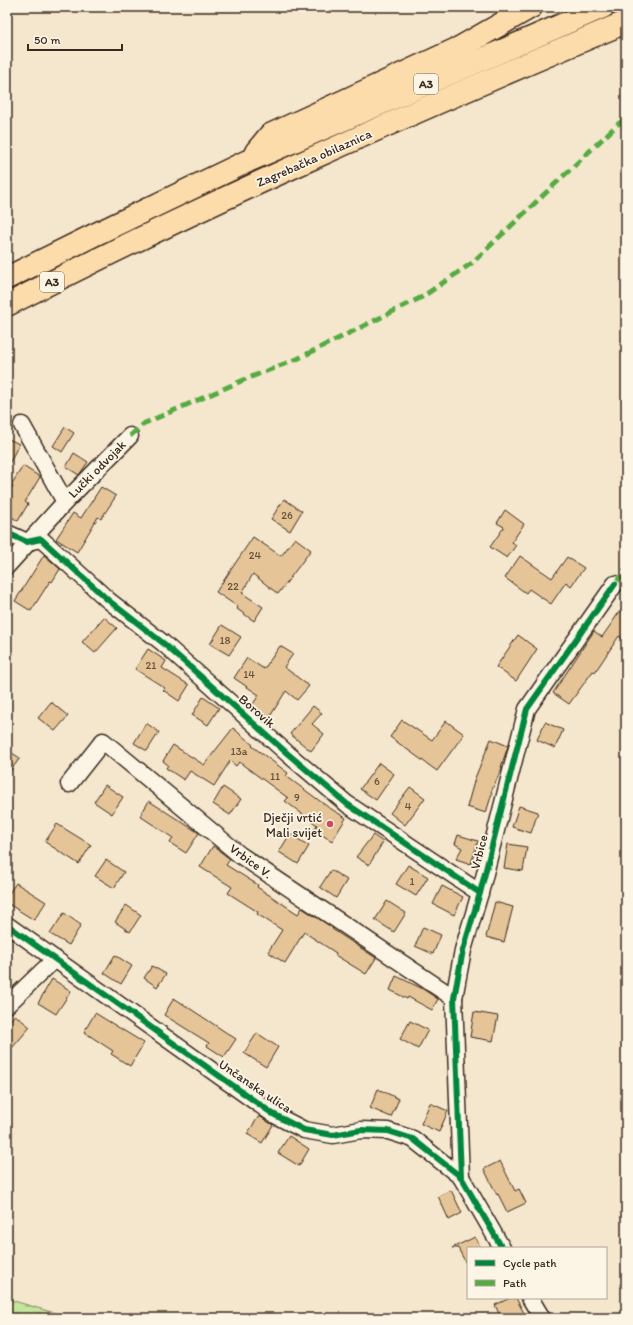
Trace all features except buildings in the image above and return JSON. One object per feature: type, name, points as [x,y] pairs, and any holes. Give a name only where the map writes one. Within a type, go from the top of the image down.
[{"type":"highway","points":[[248,161],[270,135],[459,48],[531,7]]},
{"type":"highway","name":"Zagrebačka obilaznica","points":[[7,278],[94,234],[248,161],[603,7]]},
{"type":"highway","name":"Zagrebačka obilaznica","points":[[7,305],[223,199],[468,89],[626,22]]},
{"type":"highway","points":[[468,89],[530,79],[626,37]]},
{"type":"street","name":"Lučki odvojak","points":[[22,425],[65,502]]},
{"type":"street","name":"Lučki odvojak","points":[[7,566],[27,542],[130,436]]},
{"type":"street","points":[[7,533],[27,542]]},
{"type":"street","name":"Borovik","points":[[27,542],[41,539],[108,600],[163,643],[288,754],[347,804],[480,893]]},
{"type":"street","name":"Vrbice","points":[[461,1177],[454,998],[463,950],[480,893],[527,709],[615,584]]},
{"type":"street","name":"Vrbice V.","points":[[69,784],[103,741],[240,855],[454,998]]},
{"type":"street","name":"Unčanska ulica","points":[[7,925],[273,1114],[304,1130],[333,1135],[361,1130],[388,1131],[413,1140],[461,1177],[501,1247]]},
{"type":"street","points":[[7,1004],[55,959]]},
{"type":"street","points":[[531,1299],[542,1318]]},
{"type":"green space","points":[[7,1299],[72,1318],[7,1318]]},
{"type":"marked path","points":[[130,436],[145,423],[246,379],[297,359],[422,297],[472,263],[626,118]]},
{"type":"marked path","points":[[615,584],[626,569]]},
{"type":"cycle path","points":[[7,533],[27,542],[41,539],[108,600],[163,643],[288,754],[347,804],[480,893]]},
{"type":"cycle path","points":[[461,1177],[454,998],[463,950],[480,893],[527,709],[615,584]]},
{"type":"cycle path","points":[[7,925],[273,1114],[304,1130],[333,1135],[361,1130],[388,1131],[413,1139],[461,1177],[501,1247]]},
{"type":"place","name":"Dječji vrtić Mali svijet","points":[[330,824]]}]
